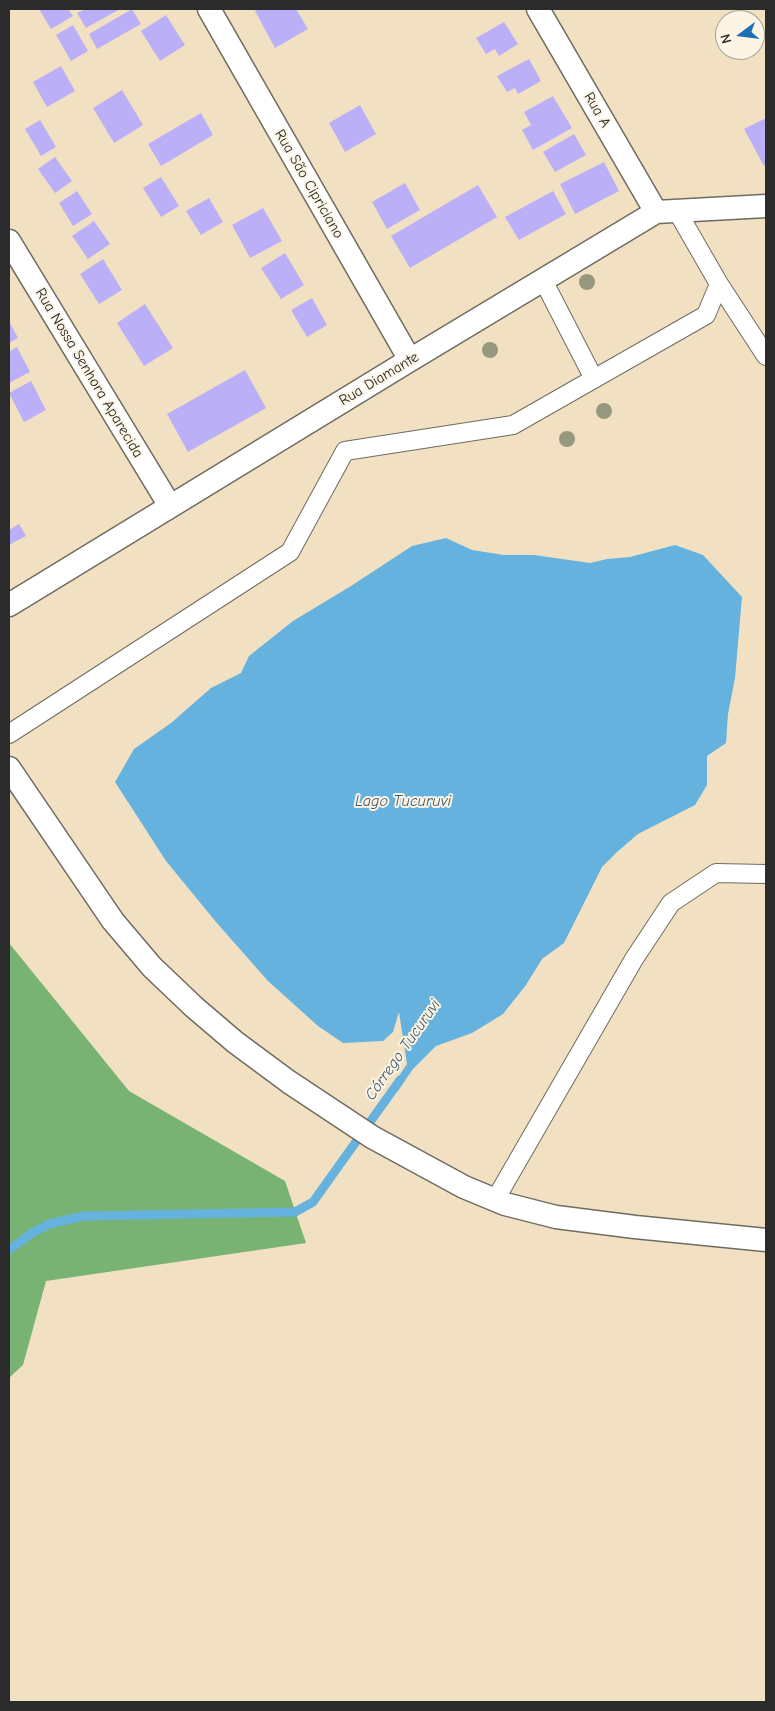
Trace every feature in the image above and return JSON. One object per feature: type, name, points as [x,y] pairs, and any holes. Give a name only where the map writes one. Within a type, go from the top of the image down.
[{"type":"street","name":"Rua São Cipriciano","points":[[209,9],[410,360]]},
{"type":"street","name":"Rua A","points":[[538,9],[667,212]]},
{"type":"street","name":"Rua Diamante","points":[[9,604],[543,280],[667,212],[766,206]]},
{"type":"street","points":[[667,212],[719,284],[766,356]]},
{"type":"street","name":"Rua Nossa Senhora Aparecida","points":[[9,241],[170,506]]},
{"type":"street","points":[[543,280],[594,379]]},
{"type":"street","points":[[9,734],[290,552],[345,451],[513,425],[706,314],[719,284]]},
{"type":"street","points":[[9,768],[113,921],[152,967],[194,1007],[235,1042],[372,1137],[456,1183],[505,1204],[556,1217],[766,1240]]},
{"type":"street","points":[[495,1200],[634,959],[671,903],[716,873],[766,874]]},
{"type":"green space","points":[[9,943],[129,1091],[285,1181],[306,1243],[46,1281],[23,1365],[9,1378]]},
{"type":"water","name":"Lago Tucuruvi","points":[[446,538],[472,550],[504,555],[534,555],[590,563],[630,557],[675,545],[703,555],[742,597],[735,678],[728,714],[726,743],[707,756],[707,785],[695,805],[638,834],[617,852],[602,867],[564,943],[542,959],[526,985],[503,1014],[472,1033],[436,1046],[413,1069],[397,1092],[391,1088],[407,1064],[399,1012],[393,1032],[383,1041],[343,1043],[318,1026],[268,981],[216,922],[166,861],[115,782],[134,749],[171,723],[211,688],[241,673],[249,656],[293,621],[412,546]]},
{"type":"building","points":[[39,9],[68,9],[73,16],[51,29]]},
{"type":"building","points":[[86,9],[120,9],[86,28],[77,13]]},
{"type":"building","points":[[132,9],[141,24],[97,49],[89,34]]},
{"type":"building","points":[[258,9],[296,9],[308,29],[275,48],[255,11]]},
{"type":"building","points":[[166,15],[185,45],[160,61],[141,31]]},
{"type":"building","points":[[504,22],[518,44],[499,56],[495,49],[486,54],[476,38]]},
{"type":"building","points":[[73,25],[88,51],[71,61],[56,35]]},
{"type":"building","points":[[529,59],[541,81],[518,94],[515,88],[507,92],[497,76]]},
{"type":"building","points":[[61,66],[75,91],[47,107],[33,82]]},
{"type":"building","points":[[122,90],[143,125],[114,143],[93,108]]},
{"type":"building","points":[[553,96],[572,128],[533,150],[522,130],[531,125],[524,112]]},
{"type":"building","points":[[360,105],[376,134],[345,152],[329,123]]},
{"type":"building","points":[[201,113],[213,135],[161,166],[148,144]]},
{"type":"building","points":[[766,118],[766,165],[764,166],[744,129]]},
{"type":"building","points":[[40,120],[56,147],[41,156],[25,129]]},
{"type":"building","points":[[574,134],[586,155],[555,172],[543,152]]},
{"type":"building","points":[[55,157],[72,181],[55,193],[38,169]]},
{"type":"building","points":[[604,162],[619,191],[575,214],[560,184]]},
{"type":"building","points":[[161,177],[179,206],[161,217],[143,188]]},
{"type":"building","points":[[405,183],[420,210],[387,229],[372,202]]},
{"type":"building","points":[[478,185],[497,217],[410,268],[391,236]]},
{"type":"building","points":[[77,191],[92,214],[73,226],[59,203]]},
{"type":"building","points":[[553,191],[566,214],[519,240],[505,217]]},
{"type":"building","points":[[209,198],[223,222],[201,235],[186,211]]},
{"type":"building","points":[[263,208],[282,241],[250,258],[232,225]]},
{"type":"building","points":[[94,221],[110,244],[88,259],[72,236]]},
{"type":"building","points":[[285,253],[304,285],[281,299],[261,268]]},
{"type":"building","points":[[103,259],[122,290],[99,304],[80,274]]},
{"type":"building","points":[[312,298],[327,325],[307,337],[291,310]]},
{"type":"building","points":[[145,304],[173,348],[144,366],[117,323]]},
{"type":"building","points":[[9,321],[18,338],[9,343]]},
{"type":"building","points":[[17,347],[30,372],[9,383],[9,352]]},
{"type":"building","points":[[245,370],[266,408],[188,452],[167,414]]},
{"type":"building","points":[[31,381],[46,410],[24,422],[9,393]]},
{"type":"building","points":[[19,524],[26,536],[9,545],[9,530]]},
{"type":"waterway","name":"Córrego Tucuruvi","points":[[9,1250],[32,1233],[49,1224],[84,1216],[295,1212],[313,1202],[400,1080]]}]
